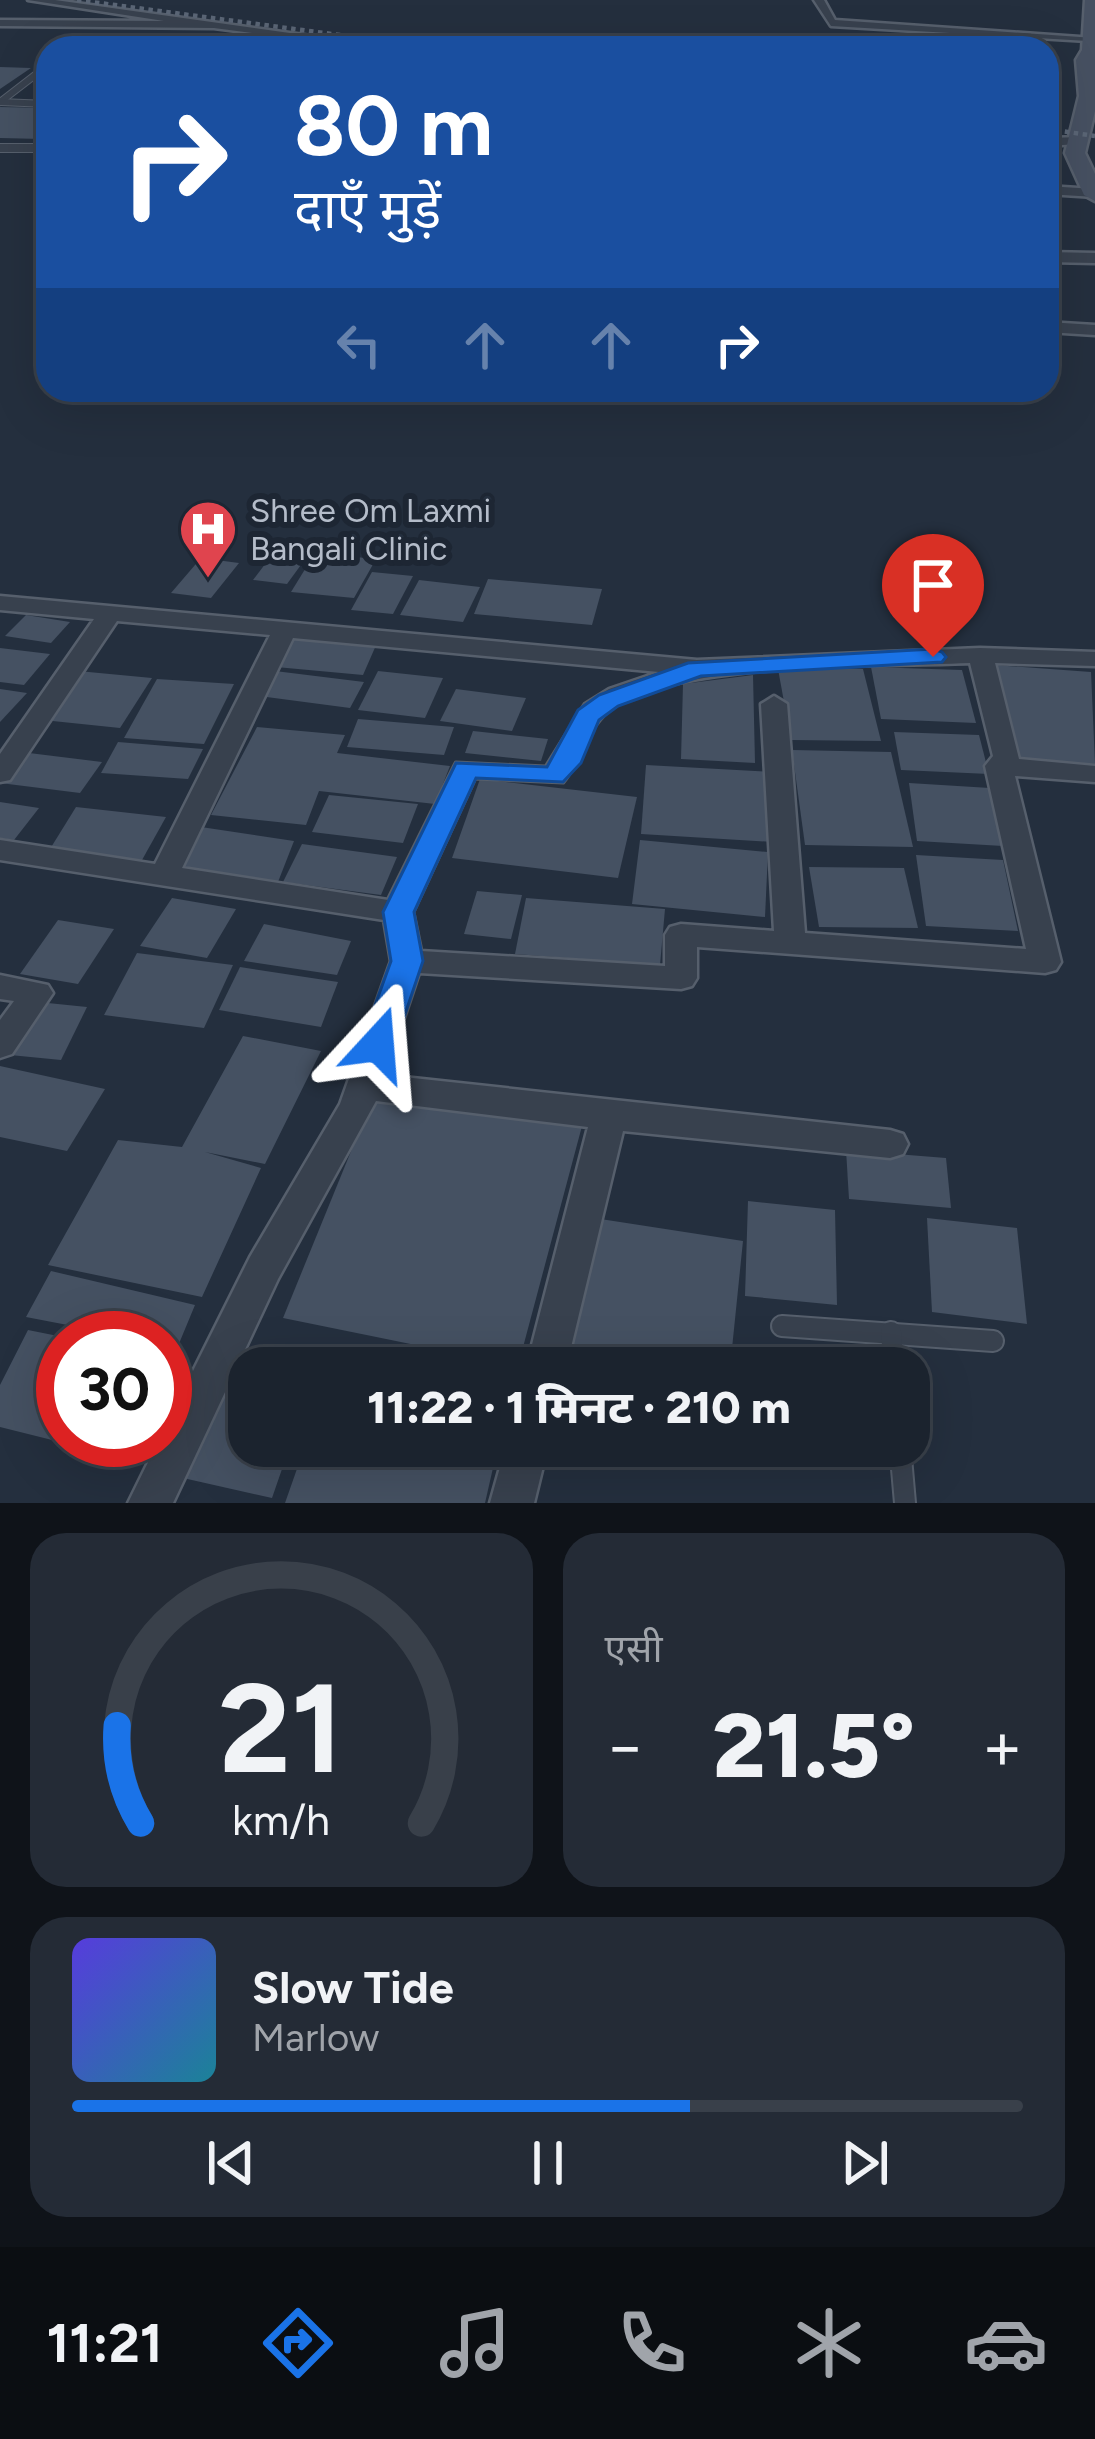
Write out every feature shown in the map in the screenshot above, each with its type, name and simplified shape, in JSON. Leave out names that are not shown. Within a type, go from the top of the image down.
[{"type":"street","points":[[33,0],[299,36]]},
{"type":"street","points":[[819,0],[831,23],[1024,36]]},
{"type":"street","points":[[2,22],[42,1]]},
{"type":"street","points":[[1092,9],[1091,43],[1084,61],[1092,90],[1088,120],[1075,153],[1095,194]]},
{"type":"street","points":[[931,36],[936,13]]},
{"type":"street","points":[[1005,16],[1005,34]]},
{"type":"street","points":[[2,22],[214,25]]},
{"type":"street","points":[[1059,40],[1091,43]]},
{"type":"street","points":[[1059,141],[1078,140]]},
{"type":"street","points":[[1059,191],[1095,194]]},
{"type":"street","points":[[1059,257],[1095,258]]},
{"type":"street","points":[[1059,328],[1095,330]]},
{"type":"street","points":[[0,603],[697,668],[980,655],[1095,659]]},
{"type":"street","points":[[0,774],[110,614]]},
{"type":"street","points":[[164,875],[285,630]]},
{"type":"street","points":[[980,655],[1007,757],[999,766]]},
{"type":"street","points":[[150,1503],[264,1269],[357,1106],[407,961],[398,912],[466,769],[554,776],[567,763],[588,716],[609,700],[697,668]]},
{"type":"street","points":[[774,704],[790,942]]},
{"type":"street","points":[[999,766],[1095,774]]},
{"type":"street","points":[[407,961],[681,977],[681,934],[1045,962],[999,766]]},
{"type":"street","points":[[0,850],[398,912]]},
{"type":"street","points":[[0,987],[37,993],[0,1045]]},
{"type":"street","points":[[364,1086],[890,1144]]},
{"type":"street","points":[[551,1347],[609,1116]]},
{"type":"street","points":[[512,1503],[521,1467]]},
{"type":"lane","points":[[36,74],[0,102],[36,104]]},
{"type":"lane","points":[[0,148],[36,148]]},
{"type":"lane","points":[[782,1326],[993,1341]]},
{"type":"lane","points":[[891,1332],[892,1347]]},
{"type":"lane","points":[[902,1467],[905,1503]]},
{"type":"building","points":[[0,67],[31,68],[0,89]]},
{"type":"building","points":[[0,107],[36,108],[36,139],[0,138]]},
{"type":"building","points":[[281,543],[314,547],[287,584],[253,580]]},
{"type":"building","points":[[315,553],[376,559],[354,598],[291,592]]},
{"type":"building","points":[[201,558],[239,563],[211,598],[171,593]]},
{"type":"building","points":[[372,572],[413,576],[393,614],[351,610]]},
{"type":"building","points":[[488,579],[602,589],[592,625],[474,614]]},
{"type":"building","points":[[419,580],[480,587],[463,622],[400,615]]},
{"type":"building","points":[[26,615],[70,622],[51,643],[5,636]]},
{"type":"building","points":[[292,636],[377,643],[363,675],[276,667]]},
{"type":"building","points":[[0,648],[50,654],[24,685],[0,682]]},
{"type":"building","points":[[994,665],[1091,672],[1095,764],[1007,757]]},
{"type":"building","points":[[871,667],[962,670],[976,723],[881,719]]},
{"type":"building","points":[[778,669],[863,669],[881,741],[791,740]]},
{"type":"building","points":[[78,671],[152,678],[120,728],[43,720]]},
{"type":"building","points":[[275,671],[364,682],[350,708],[259,696]]},
{"type":"building","points":[[378,671],[443,678],[425,718],[358,710]]},
{"type":"building","points":[[753,675],[755,763],[681,759],[683,684]]},
{"type":"building","points":[[157,679],[234,684],[204,744],[124,738]]},
{"type":"building","points":[[0,689],[27,693],[0,722]]},
{"type":"building","points":[[456,689],[526,698],[512,731],[440,721]]},
{"type":"building","points":[[358,719],[454,727],[444,755],[347,747]]},
{"type":"building","points":[[257,727],[345,735],[337,753],[450,766],[435,804],[319,791],[306,825],[211,815]]},
{"type":"building","points":[[473,731],[548,739],[541,761],[465,753]]},
{"type":"building","points":[[894,732],[979,735],[989,774],[901,770]]},
{"type":"building","points":[[118,742],[203,749],[188,779],[101,773]]},
{"type":"building","points":[[792,750],[891,752],[913,847],[805,845]]},
{"type":"building","points":[[21,752],[102,762],[80,793],[0,783]]},
{"type":"building","points":[[646,765],[773,772],[774,842],[641,834]]},
{"type":"building","points":[[480,779],[637,797],[618,878],[452,858]]},
{"type":"building","points":[[909,783],[990,788],[1003,846],[917,841]]},
{"type":"building","points":[[329,795],[418,804],[403,843],[312,832]]},
{"type":"building","points":[[0,802],[39,808],[14,840],[0,838]]},
{"type":"building","points":[[76,807],[166,817],[142,860],[50,849]]},
{"type":"building","points":[[201,827],[294,841],[278,882],[178,869]]},
{"type":"building","points":[[640,840],[768,852],[765,917],[632,904]]},
{"type":"building","points":[[302,844],[397,857],[381,895],[283,882]]},
{"type":"building","points":[[916,855],[1003,860],[1018,931],[926,926]]},
{"type":"building","points":[[809,867],[904,868],[918,928],[819,927]]},
{"type":"building","points":[[477,891],[522,895],[511,939],[464,934]]},
{"type":"building","points":[[172,898],[236,909],[207,958],[140,946]]},
{"type":"building","points":[[526,898],[665,909],[660,965],[515,954]]},
{"type":"building","points":[[58,920],[114,929],[78,984],[20,974]]},
{"type":"building","points":[[264,924],[351,941],[337,975],[244,961]]},
{"type":"building","points":[[137,953],[233,965],[204,1028],[104,1015]]},
{"type":"building","points":[[240,967],[338,982],[321,1027],[219,1010]]},
{"type":"building","points":[[38,1002],[87,1007],[61,1060],[10,1055]]},
{"type":"building","points":[[243,1036],[321,1051],[265,1164],[205,1152],[261,1168],[202,1297],[48,1265],[118,1140],[182,1147]]},
{"type":"building","points":[[0,1066],[105,1089],[67,1151],[0,1137]]},
{"type":"building","points":[[376,1090],[582,1126],[523,1347],[425,1347],[283,1318]]},
{"type":"building","points":[[846,1150],[946,1158],[951,1208],[849,1199]]},
{"type":"building","points":[[748,1201],[835,1210],[837,1305],[745,1296]]},
{"type":"building","points":[[594,1218],[743,1241],[732,1347],[568,1347]]},
{"type":"building","points":[[927,1218],[1017,1228],[1027,1324],[932,1312]]},
{"type":"building","points":[[51,1271],[195,1305],[192,1312],[36,1311],[36,1319],[26,1317]]},
{"type":"building","points":[[28,1330],[36,1332],[36,1436],[0,1427],[0,1385]]},
{"type":"building","points":[[228,1378],[228,1467],[283,1467],[272,1498],[183,1478],[192,1467]]},
{"type":"building","points":[[298,1467],[493,1467],[485,1503],[285,1503]]},
{"type":"railway","points":[[77,0],[347,36]]},
{"type":"railway","points":[[1059,131],[1095,136]]},
{"type":"place","name":"Shree Om Laxmi Bangali Clinic","points":[[208,580]]},
{"type":"route","points":[[378,1044],[407,961],[398,912],[466,769],[554,776],[567,763],[588,716],[609,700],[697,668],[933,657]]}]
